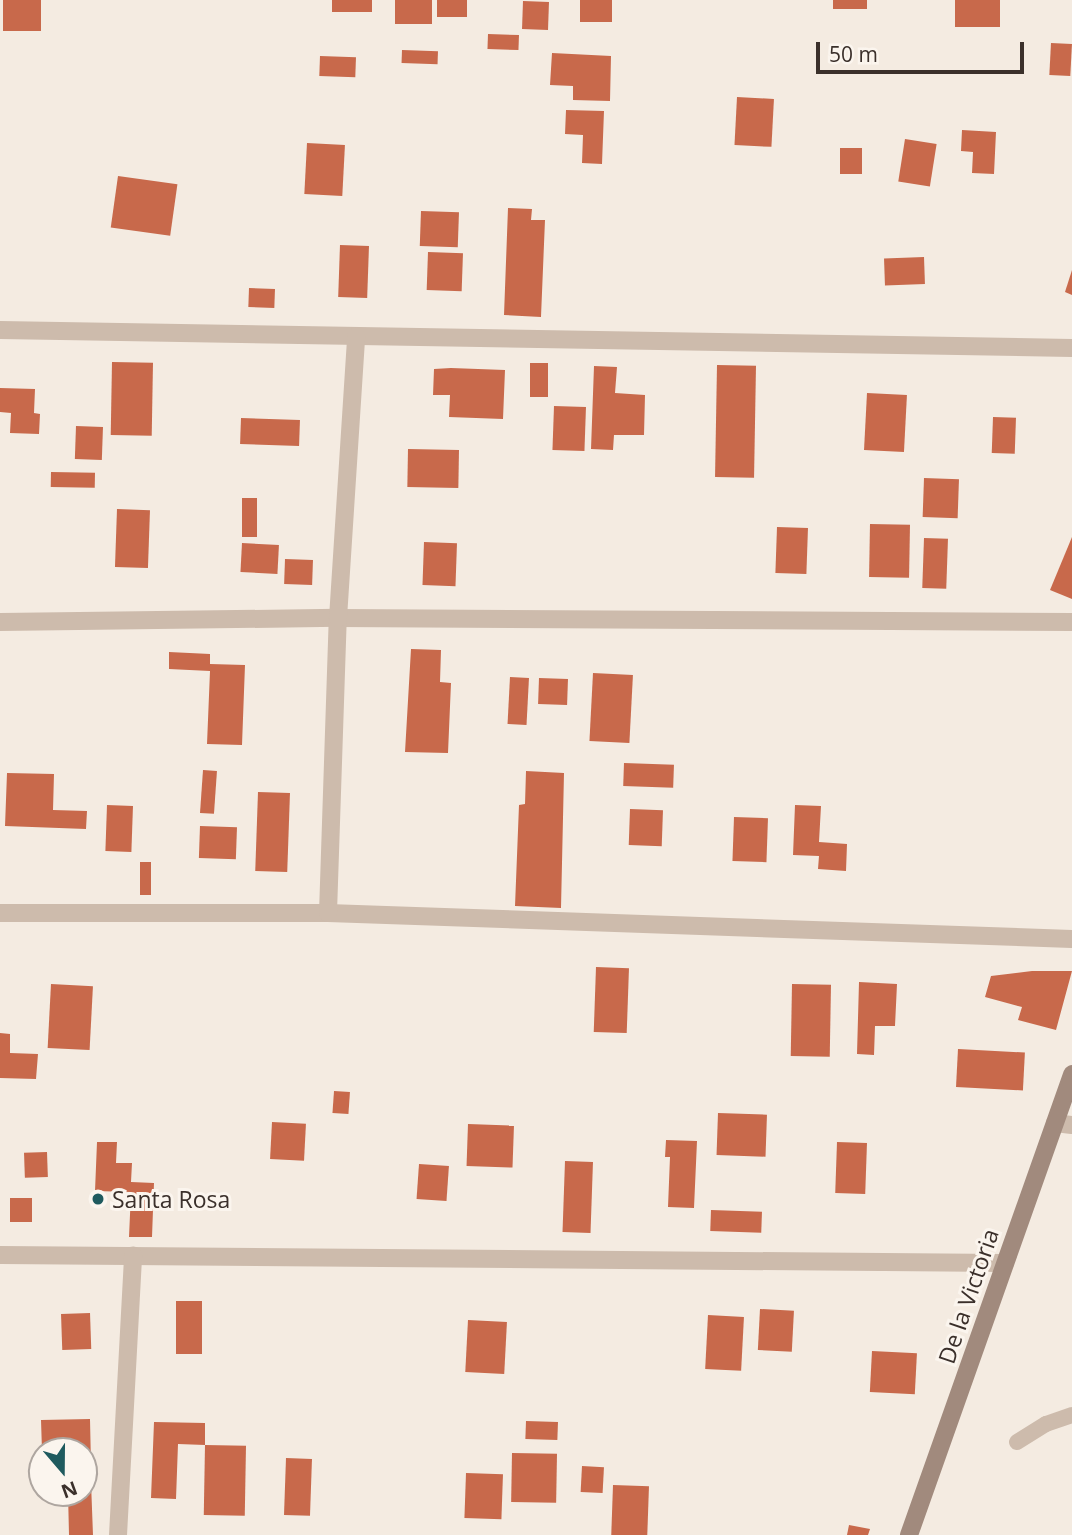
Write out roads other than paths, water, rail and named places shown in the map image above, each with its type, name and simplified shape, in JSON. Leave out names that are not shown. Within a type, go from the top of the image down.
[{"type":"main road","name":"De la Victoria","points":[[909,1535],[1005,1263],[1063,1124],[1072,1074]]},
{"type":"street","points":[[0,330],[1072,348]]},
{"type":"street","points":[[328,913],[338,618],[356,337]]},
{"type":"street","points":[[0,622],[338,618],[1072,622]]},
{"type":"street","points":[[0,912],[328,913],[1072,939]]},
{"type":"street","points":[[0,1255],[1005,1263]]},
{"type":"street","points":[[118,1535],[133,1255]]},
{"type":"lane","points":[[1017,1442],[1046,1424],[1072,1415]]},
{"type":"place","name":"Santa Rosa","points":[[98,1199]]}]
